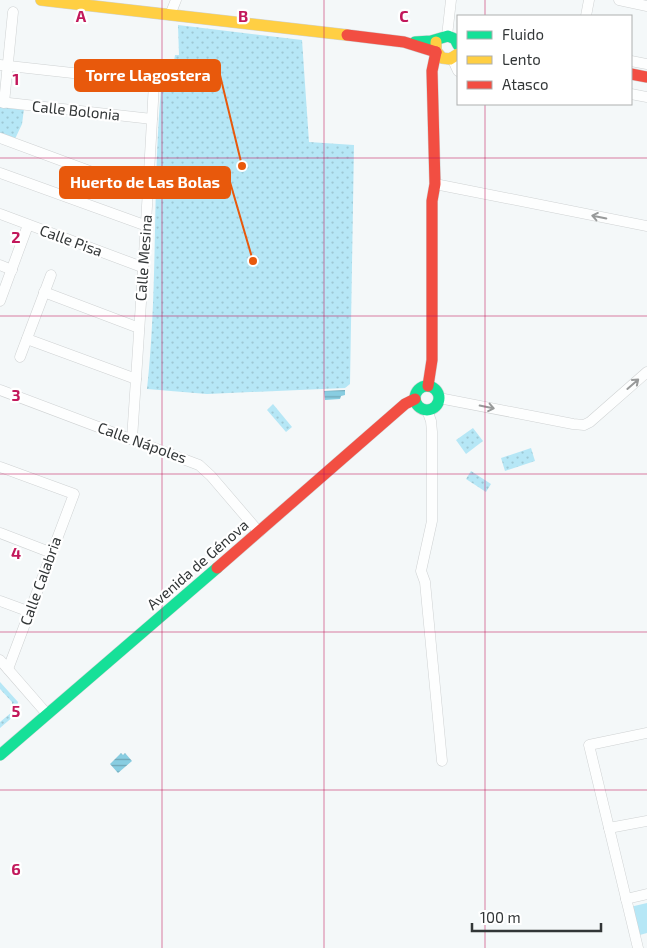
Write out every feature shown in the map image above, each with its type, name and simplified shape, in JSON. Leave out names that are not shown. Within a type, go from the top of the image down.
[{"type":"street","points":[[41,0],[408,43],[451,44]]},
{"type":"street","points":[[170,15],[176,0]]},
{"type":"street","points":[[451,0],[451,44],[457,67]]},
{"type":"street","points":[[586,15],[589,0]]},
{"type":"street","points":[[619,0],[647,6]]},
{"type":"street","points":[[2,103],[4,66],[13,12]]},
{"type":"street","points":[[408,43],[436,52]]},
{"type":"street","points":[[408,43],[424,53],[424,89],[432,110]]},
{"type":"street","points":[[428,386],[432,360],[432,201],[435,184],[432,71],[436,43],[451,44]]},
{"type":"street","points":[[432,110],[434,87],[451,44]]},
{"type":"street","points":[[632,61],[647,64]]},
{"type":"street","name":"Calle Mesina","points":[[4,66],[154,82],[147,226],[142,267],[132,439]]},
{"type":"street","points":[[632,74],[647,77]]},
{"type":"street","points":[[632,94],[647,97]]},
{"type":"street","name":"Calle Bolonia","points":[[2,103],[152,119]]},
{"type":"street","points":[[0,138],[149,193]]},
{"type":"street","points":[[0,172],[147,226]]},
{"type":"street","points":[[435,184],[647,226]]},
{"type":"street","name":"Calle Pisa","points":[[0,214],[142,267]]},
{"type":"street","points":[[0,301],[28,225]]},
{"type":"street","points":[[0,265],[12,270]]},
{"type":"street","points":[[20,357],[51,275]]},
{"type":"street","points":[[44,292],[139,328]]},
{"type":"street","points":[[26,339],[136,379]]},
{"type":"street","points":[[439,398],[584,425],[590,422],[647,372]]},
{"type":"street","points":[[427,410],[436,406],[439,398],[436,390],[428,386]]},
{"type":"street","points":[[428,386],[419,390],[415,399],[418,406],[427,410],[432,432],[432,521],[422,571],[426,591],[442,761]]},
{"type":"street","name":"Calle Nápoles","points":[[0,390],[188,460],[203,468],[259,532]]},
{"type":"street","name":"Avenida de Génova","points":[[0,755],[405,404],[415,399]]},
{"type":"street","name":"Calle Calabria","points":[[0,467],[74,494],[8,669]]},
{"type":"street","points":[[0,533],[52,553]]},
{"type":"street","points":[[0,601],[30,612]]},
{"type":"street","points":[[0,660],[47,714]]},
{"type":"street","points":[[638,948],[590,745],[647,733]]},
{"type":"street","points":[[609,828],[647,821]]},
{"type":"street","points":[[626,899],[647,894]]},
{"type":"shaded area","points":[[178,25],[302,40],[309,142],[354,145],[350,384],[345,388],[207,394],[147,389],[153,307],[160,101],[164,60],[174,61],[175,55],[179,55]]},
{"type":"shaded area","points":[[0,106],[24,109],[22,124],[15,139],[0,134]]},
{"type":"shaded area","points":[[345,390],[345,395],[341,396],[340,399],[325,400],[324,391]]},
{"type":"shaded area","points":[[273,404],[292,427],[286,432],[267,410]]},
{"type":"shaded area","points":[[473,428],[483,441],[466,454],[456,440]]},
{"type":"shaded area","points":[[531,448],[535,461],[505,471],[501,458]]},
{"type":"shaded area","points":[[471,471],[491,484],[486,492],[466,479]]},
{"type":"shaded area","points":[[0,682],[18,702],[15,715],[0,728],[0,722],[12,712],[12,702],[0,689]]},
{"type":"shaded area","points":[[121,753],[123,755],[125,753],[132,761],[118,773],[110,764]]},
{"type":"shaded area","points":[[647,903],[647,933],[636,936],[630,907]]},
{"type":"traffic: fast","points":[[415,42],[431,41],[448,36],[455,39],[457,43]]},
{"type":"traffic: fast","points":[[427,386],[432,387],[438,393],[439,398],[438,403],[432,409],[427,410],[422,409],[416,403],[415,398],[416,393],[422,387],[427,386]]},
{"type":"traffic: fast","points":[[0,755],[217,568]]},
{"type":"traffic: slow","points":[[41,0],[347,35]]},
{"type":"traffic: slow","points":[[436,42],[436,51],[442,58],[450,59],[457,55]]},
{"type":"traffic: jam","points":[[347,35],[404,42],[436,52]]},
{"type":"traffic: jam","points":[[428,386],[432,360],[432,201],[435,184],[432,71],[436,52]]},
{"type":"traffic: jam","points":[[632,74],[647,77]]},
{"type":"traffic: jam","points":[[217,568],[405,404],[415,399]]},
{"type":"place","name":"Torre Llagostera","points":[[242,166]]},
{"type":"place","name":"Huerto de Las Bolas","points":[[253,261]]}]
